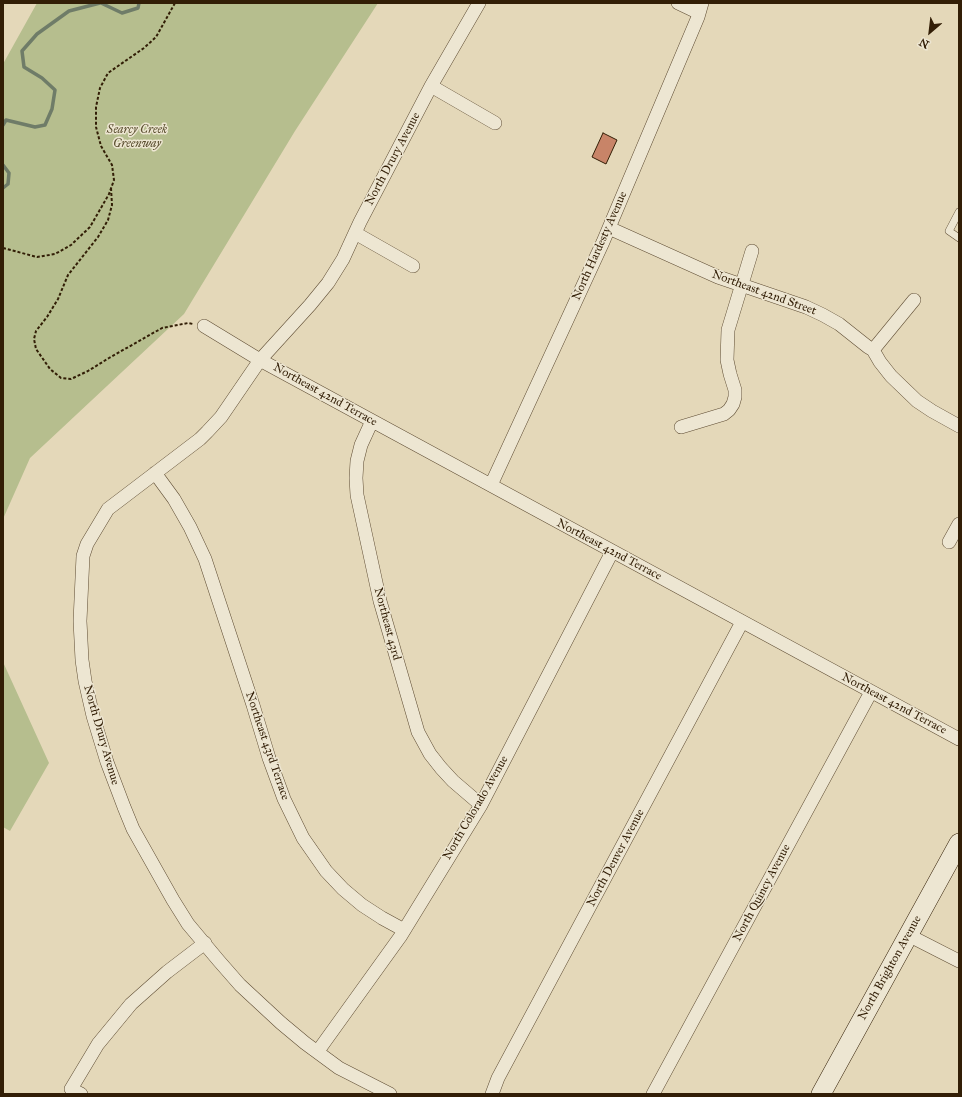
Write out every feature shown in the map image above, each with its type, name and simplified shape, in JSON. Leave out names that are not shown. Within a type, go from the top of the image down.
[{"type":"main road","name":"North Brighton Avenue","points":[[821,1094],[959,843]]},
{"type":"street","name":"North Drury Avenue","points":[[390,1094],[339,1068],[305,1043],[265,1009],[240,985],[204,943],[188,924],[173,900],[127,815],[107,762],[93,716],[82,660],[80,621],[83,556],[87,544],[108,509],[200,439],[207,432],[221,417],[260,360],[328,283],[343,259],[360,222],[431,86],[479,3]]},
{"type":"street","points":[[678,3],[700,8]]},
{"type":"street","name":"North Hardesty Avenue","points":[[491,486],[609,228],[700,8]]},
{"type":"street","points":[[431,86],[495,123]]},
{"type":"street","name":"Northeast 42nd Street","points":[[609,228],[718,277],[806,307],[839,324],[868,348],[874,350],[880,362],[903,389],[932,411],[959,426]]},
{"type":"street","points":[[355,233],[413,266]]},
{"type":"street","points":[[681,427],[724,414],[733,404],[735,390],[728,367],[728,330],[752,251]]},
{"type":"street","points":[[874,350],[914,300]]},
{"type":"street","points":[[204,326],[260,360]]},
{"type":"street","name":"Northeast 42nd Terrace","points":[[260,360],[959,739]]},
{"type":"street","name":"Northeast 43rd","points":[[372,421],[361,445],[357,461],[356,478],[357,494],[380,601],[418,732],[430,754],[441,768],[453,781],[481,805]]},
{"type":"street","name":"Northeast 43rd Terrace","points":[[155,474],[174,499],[190,527],[205,559],[253,705],[268,758],[284,799],[303,838],[326,871],[343,889],[362,905],[404,930]]},
{"type":"street","points":[[949,542],[959,524]]},
{"type":"street","name":"North Colorado Avenue","points":[[318,1052],[404,930],[481,805],[612,552]]},
{"type":"street","name":"North Denver Avenue","points":[[492,1094],[498,1078],[742,622]]},
{"type":"street","name":"North Quincy Avenue","points":[[653,1094],[872,692]]},
{"type":"street","points":[[908,935],[959,961]]},
{"type":"street","points":[[76,1091],[98,1044],[131,1004],[167,972],[204,943]]},
{"type":"lane","points":[[959,212],[949,231],[959,238]]},
{"type":"path","points":[[3,248],[37,257],[55,254],[72,245],[90,227],[114,180],[112,165],[101,146],[96,127],[96,107],[100,88],[108,73],[144,48],[156,37],[175,3]]},
{"type":"path","points":[[111,188],[112,205],[108,220],[98,237],[68,275],[58,299],[36,331],[34,339],[36,349],[50,369],[61,378],[71,379],[88,371],[162,328],[188,322],[204,326]]},
{"type":"green space","name":"Searcy Creek Greenway","points":[[37,3],[378,3],[295,131],[184,314],[30,458],[3,519],[3,64]]},
{"type":"green space","points":[[3,662],[49,763],[10,831],[3,827]]},
{"type":"building","points":[[603,133],[617,140],[606,164],[592,157]]},
{"type":"waterway","points":[[3,125],[6,120],[35,127],[45,125],[52,109],[55,90],[42,78],[24,67],[22,51],[37,34],[69,11],[100,3]]},
{"type":"waterway","points":[[101,3],[122,13],[138,8],[139,3]]},
{"type":"waterway","points":[[3,165],[9,173],[8,184],[3,188]]}]
